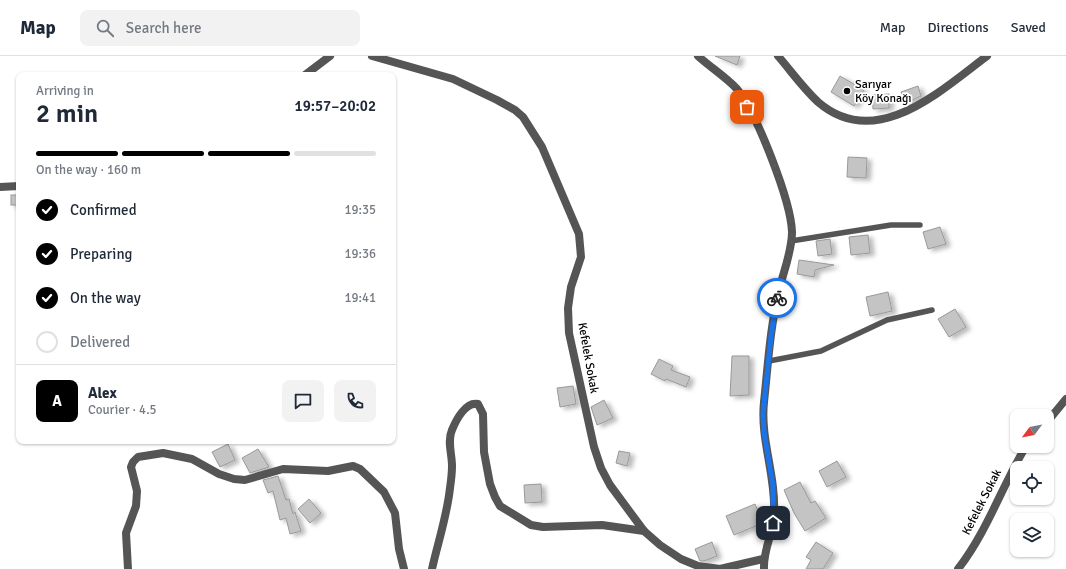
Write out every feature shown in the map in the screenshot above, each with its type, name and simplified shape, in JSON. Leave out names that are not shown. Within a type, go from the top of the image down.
[{"type":"street","points":[[308,72],[330,56]]},
{"type":"street","name":"Kefelek Sokak","points":[[372,56],[453,79],[498,100],[515,110],[523,117],[542,147],[579,234],[581,257],[571,287],[568,308],[569,333],[594,446],[601,468],[610,485],[644,531],[660,545],[681,559],[698,566],[720,569],[763,559]]},
{"type":"street","points":[[698,56],[736,88],[763,138],[786,200],[790,216],[791,241],[774,316],[763,420],[773,486],[774,513],[763,559],[764,569]]},
{"type":"street","points":[[778,56],[808,92],[833,112],[858,120],[874,120],[900,114],[917,106],[987,56]]},
{"type":"street","points":[[0,187],[16,186]]},
{"type":"street","points":[[1054,414],[1066,400]]},
{"type":"street","points":[[432,569],[441,536],[450,489],[452,466],[451,431],[459,416],[468,406],[475,403],[478,404],[483,414],[484,452],[490,484],[495,497],[506,510],[531,525],[543,527],[602,525],[644,531]]},
{"type":"street","points":[[128,569],[126,533],[136,506],[137,491],[132,467],[133,462],[138,458],[162,453],[192,459],[219,474],[234,480],[245,480],[283,469],[328,471],[353,466],[360,469],[384,492],[396,513],[399,549],[404,569]]},
{"type":"street","name":"Kefelek Sokak","points":[[958,569],[978,538],[1014,465],[1022,453]]},
{"type":"lane","points":[[791,241],[891,225],[920,225]]},
{"type":"lane","points":[[769,361],[821,351],[887,320],[932,310]]},
{"type":"building","points":[[715,56],[740,56],[737,65]]},
{"type":"building","name":"Sarıyar Köy Konağı","points":[[840,76],[864,90],[854,106],[831,92]]},
{"type":"building","points":[[918,86],[921,96],[906,103],[901,92]]},
{"type":"building","points":[[889,94],[889,108],[873,109],[872,95]]},
{"type":"building","points":[[848,157],[867,158],[866,178],[847,177]]},
{"type":"building","points":[[11,195],[16,195],[16,205],[11,205]]},
{"type":"building","points":[[940,227],[946,244],[928,249],[923,232]]},
{"type":"building","points":[[868,235],[870,253],[851,255],[849,237]]},
{"type":"building","points":[[830,239],[832,254],[818,256],[816,241]]},
{"type":"building","points":[[799,260],[834,265],[815,270],[814,277],[797,274]]},
{"type":"building","points":[[888,292],[892,311],[870,316],[866,297]]},
{"type":"building","points":[[955,309],[966,327],[949,337],[938,319]]},
{"type":"building","points":[[732,356],[749,356],[749,395],[730,396]]},
{"type":"building","points":[[659,359],[673,366],[671,370],[690,377],[686,387],[666,379],[665,381],[651,374]]},
{"type":"building","points":[[573,386],[576,404],[560,407],[557,388]]},
{"type":"building","points":[[604,400],[613,418],[597,425],[591,407]]},
{"type":"building","points":[[228,444],[235,460],[220,467],[212,452]]},
{"type":"building","points":[[258,449],[269,467],[250,473],[242,458]]},
{"type":"building","points":[[619,451],[630,453],[627,466],[616,463]]},
{"type":"building","points":[[837,461],[846,477],[827,487],[819,471]]},
{"type":"building","points":[[278,476],[286,500],[289,499],[293,514],[295,512],[301,531],[290,534],[286,518],[280,520],[273,491],[268,493],[263,480]]},
{"type":"building","points":[[800,482],[811,503],[815,501],[826,518],[805,531],[794,513],[784,490]]},
{"type":"building","points":[[541,484],[542,502],[525,503],[524,485]]},
{"type":"building","points":[[309,499],[321,513],[310,523],[298,509]]},
{"type":"building","points":[[755,504],[763,523],[734,535],[726,516]]},
{"type":"building","points":[[712,542],[717,556],[700,561],[695,549]]},
{"type":"building","points":[[816,542],[833,553],[823,569],[806,569],[811,560],[806,557]]},
{"type":"way so far","points":[[747,107],[763,138],[786,200],[790,216],[792,233],[790,247],[777,298]]},
{"type":"place","name":"Sarıyar Köy Konağı","points":[[847,91]]},
{"type":"route","points":[[773,523],[773,486],[764,432],[763,414],[771,336],[777,298]]}]
